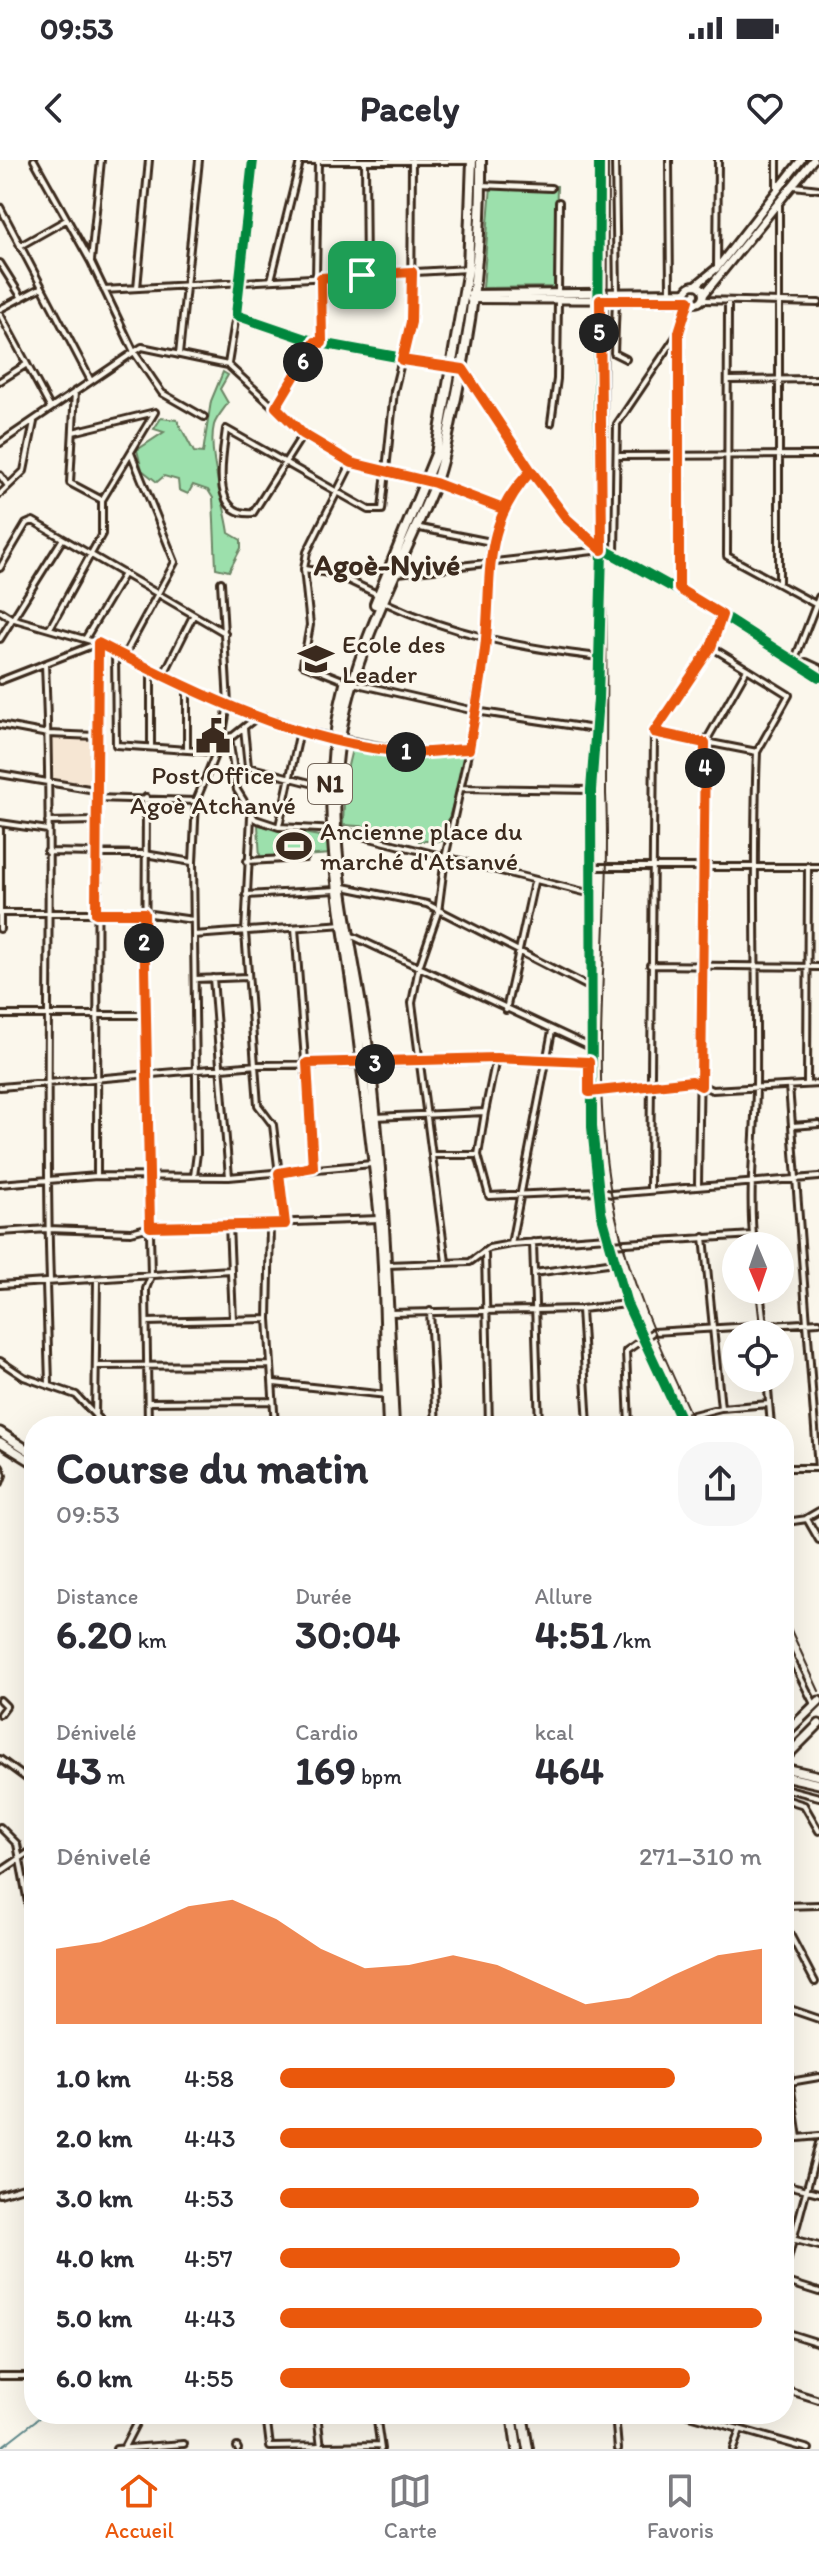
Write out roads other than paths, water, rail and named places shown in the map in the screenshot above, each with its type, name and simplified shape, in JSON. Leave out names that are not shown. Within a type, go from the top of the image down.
[{"type":"highway","name":"N1","points":[[458,368],[462,296],[468,269],[472,160]]},
{"type":"highway","name":"N1","points":[[380,598],[415,527],[431,483],[476,297],[481,160]]},
{"type":"highway","name":"N1","points":[[393,1416],[366,1064],[343,924],[330,788],[348,682],[380,598],[431,483]]},
{"type":"highway","name":"N1","points":[[334,830],[337,741]]},
{"type":"highway","name":"N1","points":[[343,924],[348,934],[373,1117],[375,1164],[387,1265],[388,1416]]},
{"type":"highway","points":[[513,2424],[517,2449]]},
{"type":"highway","points":[[524,2424],[528,2449]]},
{"type":"main road","points":[[689,299],[696,285],[717,268],[801,160]]},
{"type":"main road","points":[[462,296],[689,299],[704,296],[813,160]]},
{"type":"main road","points":[[696,285],[704,296]]},
{"type":"main road","points":[[616,298],[670,294],[689,299]]},
{"type":"main road","points":[[458,368],[567,519],[602,550],[679,589],[795,659],[819,677]]},
{"type":"main road","points":[[795,659],[819,669]]},
{"type":"main road","points":[[0,1432],[24,1448]]},
{"type":"main road","points":[[0,1442],[24,1457]]},
{"type":"main road","points":[[817,1703],[819,1716]]},
{"type":"main road","points":[[794,1725],[817,1703]]},
{"type":"main road","points":[[794,1749],[819,1724]]},
{"type":"main road","points":[[794,1770],[819,1776]]},
{"type":"main road","points":[[794,1778],[819,1784]]},
{"type":"street","points":[[34,160],[91,262],[134,352],[162,393],[204,417]]},
{"type":"street","points":[[91,262],[101,160]]},
{"type":"street","points":[[137,288],[149,160]]},
{"type":"street","points":[[179,355],[199,160]]},
{"type":"street","points":[[228,365],[253,160]]},
{"type":"street","points":[[303,434],[285,462],[253,513],[239,511],[228,503],[220,476],[226,429],[285,462],[339,492],[378,513],[386,471],[394,391],[411,322],[412,160]]},
{"type":"street","points":[[271,280],[300,161],[472,160]]},
{"type":"street","points":[[599,160],[602,550],[591,790],[593,867],[589,1092],[598,1191],[608,1237],[627,1304],[679,1416]]},
{"type":"street","points":[[615,160],[614,353],[626,359]]},
{"type":"street","points":[[669,160],[670,294]]},
{"type":"street","points":[[717,268],[718,160]]},
{"type":"street","points":[[777,160],[777,191]]},
{"type":"street","points":[[276,407],[318,342],[318,161]]},
{"type":"street","points":[[365,161],[366,275]]},
{"type":"street","points":[[481,185],[551,188]]},
{"type":"street","points":[[793,186],[819,189]]},
{"type":"street","points":[[551,423],[557,379],[559,202]]},
{"type":"street","points":[[779,203],[779,582]]},
{"type":"street","points":[[0,207],[91,379]]},
{"type":"street","points":[[20,246],[66,220]]},
{"type":"street","points":[[0,263],[22,298]]},
{"type":"street","points":[[104,290],[468,269]]},
{"type":"street","points":[[42,287],[0,312],[50,408]]},
{"type":"street","points":[[704,296],[728,303],[819,303]]},
{"type":"street","points":[[679,589],[679,332],[689,299]]},
{"type":"street","points":[[728,303],[727,556],[817,605]]},
{"type":"street","points":[[236,315],[318,342],[458,368]]},
{"type":"street","points":[[615,555],[618,421],[679,332]]},
{"type":"street","points":[[0,443],[142,347],[228,365],[303,434],[352,463],[431,483],[503,509]]},
{"type":"street","points":[[0,381],[27,364]]},
{"type":"street","points":[[729,380],[819,379]]},
{"type":"street","points":[[75,390],[71,485],[102,500]]},
{"type":"street","points":[[50,628],[103,531],[102,500],[155,412],[73,432]]},
{"type":"street","points":[[0,494],[24,471],[35,419]]},
{"type":"street","points":[[124,656],[175,567],[131,453]]},
{"type":"street","points":[[617,456],[819,455]]},
{"type":"street","points":[[352,463],[308,548],[304,569],[310,625],[303,664],[348,682],[475,711],[595,729]]},
{"type":"street","points":[[446,1262],[412,1013],[419,967],[438,912],[445,858],[469,749],[486,639],[491,542],[503,509],[531,471]]},
{"type":"street","points":[[0,475],[8,486]]},
{"type":"street","points":[[0,568],[29,522],[225,633]]},
{"type":"street","points":[[415,527],[491,542]]},
{"type":"street","points":[[0,639],[62,540]]},
{"type":"street","points":[[394,573],[489,565],[602,550]]},
{"type":"street","points":[[304,569],[335,574],[417,617],[486,639],[599,657]]},
{"type":"street","points":[[85,639],[124,574]]},
{"type":"street","points":[[194,1176],[197,1153],[193,862],[196,801],[222,738],[228,704],[221,582]]},
{"type":"street","points":[[795,659],[819,597]]},
{"type":"street","points":[[0,611],[11,618],[98,643],[187,689],[300,731],[337,741],[410,752],[469,749]]},
{"type":"street","points":[[650,1189],[654,732],[711,647],[722,615]]},
{"type":"street","points":[[163,676],[193,616]]},
{"type":"street","points":[[0,681],[98,643]]},
{"type":"street","points":[[97,1176],[95,790],[98,643]]},
{"type":"street","points":[[711,647],[789,695],[757,752],[753,1232]]},
{"type":"street","points":[[115,652],[116,745],[217,752]]},
{"type":"street","points":[[45,664],[50,781],[47,852],[49,1384]]},
{"type":"street","points":[[698,1184],[704,966],[705,743],[747,669]]},
{"type":"street","points":[[151,670],[151,747]]},
{"type":"street","points":[[187,689],[187,750]]},
{"type":"street","points":[[222,738],[229,738],[257,717]]},
{"type":"street","points":[[0,725],[48,734],[96,736]]},
{"type":"street","points":[[244,728],[248,767],[330,788]]},
{"type":"street","points":[[279,827],[300,731]]},
{"type":"street","points":[[654,732],[757,752]]},
{"type":"street","points":[[229,738],[237,790],[251,816],[246,861],[245,932],[258,1105],[273,1125],[285,1224]]},
{"type":"street","points":[[0,774],[95,790]]},
{"type":"street","points":[[462,788],[591,790]]},
{"type":"street","points":[[95,798],[146,797],[196,801]]},
{"type":"street","points":[[146,797],[145,1015],[151,1276],[146,1289],[148,1416]]},
{"type":"street","points":[[251,816],[279,827],[334,830],[592,894]]},
{"type":"street","points":[[48,822],[95,821]]},
{"type":"street","points":[[0,823],[48,830]]},
{"type":"street","points":[[0,829],[0,929]]},
{"type":"street","points":[[47,852],[145,854],[193,862]]},
{"type":"street","points":[[246,861],[305,858]]},
{"type":"street","points":[[807,1085],[808,866]]},
{"type":"street","points":[[593,867],[819,867]]},
{"type":"street","points":[[506,1010],[534,882]]},
{"type":"street","points":[[246,895],[339,888],[420,902],[591,988]]},
{"type":"street","points":[[0,913],[144,913],[193,920]]},
{"type":"street","points":[[194,935],[343,924]]},
{"type":"street","points":[[295,928],[313,1167]]},
{"type":"street","points":[[348,934],[589,1047]]},
{"type":"street","points":[[650,965],[819,967]]},
{"type":"street","points":[[195,979],[248,977]]},
{"type":"street","points":[[213,978],[229,1177]]},
{"type":"street","points":[[0,1015],[145,1015]]},
{"type":"street","points":[[511,1244],[552,1031]]},
{"type":"street","points":[[496,1058],[478,1155],[487,1196],[598,1191],[611,1194],[698,1184],[819,1177]]},
{"type":"street","points":[[0,1087],[194,1073],[257,1065],[496,1058],[589,1062]]},
{"type":"street","points":[[589,1092],[692,1081],[712,1090],[819,1084]]},
{"type":"street","points":[[789,1086],[818,1468],[794,1468]]},
{"type":"street","points":[[373,1117],[485,1112]]},
{"type":"street","points":[[792,1126],[819,1124]]},
{"type":"street","points":[[432,1155],[478,1155]]},
{"type":"street","points":[[0,1184],[97,1176],[149,1179],[229,1177],[313,1167],[375,1164]]},
{"type":"street","points":[[0,1232],[48,1229],[131,1232],[150,1227],[380,1219]]},
{"type":"street","points":[[229,1224],[233,1320]]},
{"type":"street","points":[[270,1224],[268,1319],[274,1416]]},
{"type":"street","points":[[610,1244],[722,1236]]},
{"type":"street","points":[[387,1265],[475,1261],[485,1251],[511,1244],[608,1237]]},
{"type":"street","points":[[704,1237],[721,1408]]},
{"type":"street","points":[[533,1242],[539,1416]]},
{"type":"street","points":[[485,1251],[489,1416]]},
{"type":"street","points":[[534,1273],[615,1262]]},
{"type":"street","points":[[0,1285],[230,1270]]},
{"type":"street","points":[[95,1416],[99,1366],[97,1280]]},
{"type":"street","points":[[386,1314],[487,1309],[581,1309],[627,1304]]},
{"type":"street","points":[[581,1309],[587,1416]]},
{"type":"street","points":[[430,1311],[435,1416]]},
{"type":"street","points":[[147,1322],[268,1319]]},
{"type":"street","points":[[794,1324],[819,1322]]},
{"type":"street","points":[[629,1416],[626,1351],[653,1332],[722,1329]]},
{"type":"street","points":[[0,1361],[24,1377],[76,1395],[94,1416]]},
{"type":"street","points":[[99,1366],[271,1365]]},
{"type":"street","points":[[272,1383],[387,1395]]},
{"type":"street","points":[[768,1392],[770,1416]]},
{"type":"street","points":[[148,1402],[273,1401]]},
{"type":"street","points":[[688,1416],[721,1408],[769,1404]]},
{"type":"street","points":[[0,1467],[3,1475],[0,1483]]},
{"type":"street","points":[[794,1521],[807,1519],[819,1511]]},
{"type":"street","points":[[807,1519],[819,1540]]},
{"type":"street","points":[[794,1663],[817,1703]]},
{"type":"street","points":[[0,1700],[6,1706],[0,1714]]},
{"type":"street","points":[[0,1759],[24,1777]]},
{"type":"street","points":[[794,1790],[819,1797]]},
{"type":"street","points":[[794,1802],[804,1805],[819,1831]]},
{"type":"street","points":[[0,1827],[17,1844],[24,1876]]},
{"type":"street","points":[[0,1872],[24,1856]]},
{"type":"street","points":[[794,1906],[819,1905]]},
{"type":"street","points":[[794,1942],[815,1982]]},
{"type":"street","points":[[794,2010],[819,2019]]},
{"type":"street","points":[[794,2081],[819,2077]]},
{"type":"street","points":[[794,2110],[798,2138],[819,2136]]},
{"type":"street","points":[[794,2236],[819,2143]]},
{"type":"street","points":[[0,2194],[24,2187]]},
{"type":"street","points":[[794,2187],[819,2193]]},
{"type":"street","points":[[794,2239],[819,2246]]},
{"type":"street","points":[[794,2284],[819,2292]]},
{"type":"street","points":[[794,2335],[819,2343]]},
{"type":"street","points":[[0,2376],[24,2376]]},
{"type":"street","points":[[794,2392],[819,2400]]},
{"type":"street","points":[[123,2449],[136,2424]]},
{"type":"street","points":[[267,2424],[270,2448],[381,2447],[378,2424]]},
{"type":"street","points":[[318,2424],[321,2447]]},
{"type":"street","points":[[616,2424],[618,2449]]},
{"type":"street","points":[[720,2424],[809,2449]]},
{"type":"street","points":[[733,2449],[740,2430]]},
{"type":"street","points":[[116,2449],[184,2444]]},
{"type":"waterway","points":[[0,2448],[31,2424]]},
{"type":"railway","points":[[608,160],[607,844],[601,1044],[604,1144],[611,1193],[635,1283],[692,1416]]},
{"type":"railway","points":[[794,1637],[819,1691]]},
{"type":"place","name":"Ecole des Leader","points":[[316,659]]},
{"type":"place","name":"Post Office Agoè Atchanvé","points":[[213,736]]},
{"type":"place","name":"Ancienne place du marché d'Atsanvé","points":[[294,846]]},
{"type":"district","name":"Agoè-Nyivé","points":[[387,565]]}]
